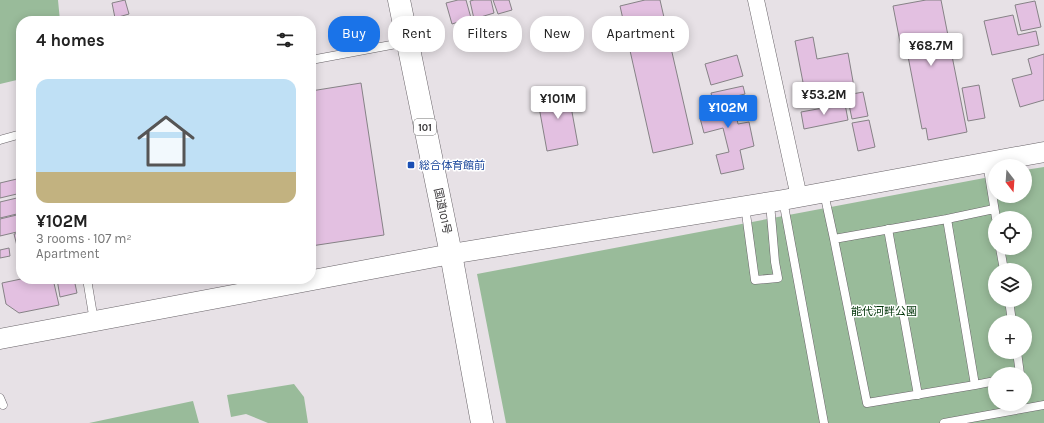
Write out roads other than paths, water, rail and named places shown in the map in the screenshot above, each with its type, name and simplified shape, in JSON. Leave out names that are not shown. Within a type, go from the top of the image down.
[{"type":"highway","name":"国道101号","points":[[399,0],[402,16]]},
{"type":"highway","name":"国道101号","points":[[410,52],[451,254],[482,423]]},
{"type":"street","points":[[756,0],[784,200]]},
{"type":"street","points":[[316,280],[451,254],[824,193],[1044,152]]},
{"type":"street","points":[[0,339],[294,284]]},
{"type":"lane","points":[[316,59],[388,46]]},
{"type":"lane","points":[[0,140],[16,135]]},
{"type":"lane","points":[[834,239],[994,209],[987,163]]},
{"type":"lane","points":[[824,193],[866,403],[988,382]]},
{"type":"lane","points":[[745,206],[755,280],[778,278],[775,262],[784,200]]},
{"type":"lane","points":[[784,200],[824,423]]},
{"type":"lane","points":[[947,219],[975,385]]},
{"type":"lane","points":[[888,229],[918,395]]},
{"type":"lane","points":[[88,284],[94,322]]},
{"type":"lane","points":[[944,423],[1044,405]]},
{"type":"place","name":"総合体育館前","points":[[411,165]]},
{"type":"park label","name":"能代河畔公園","points":[[884,311]]}]
